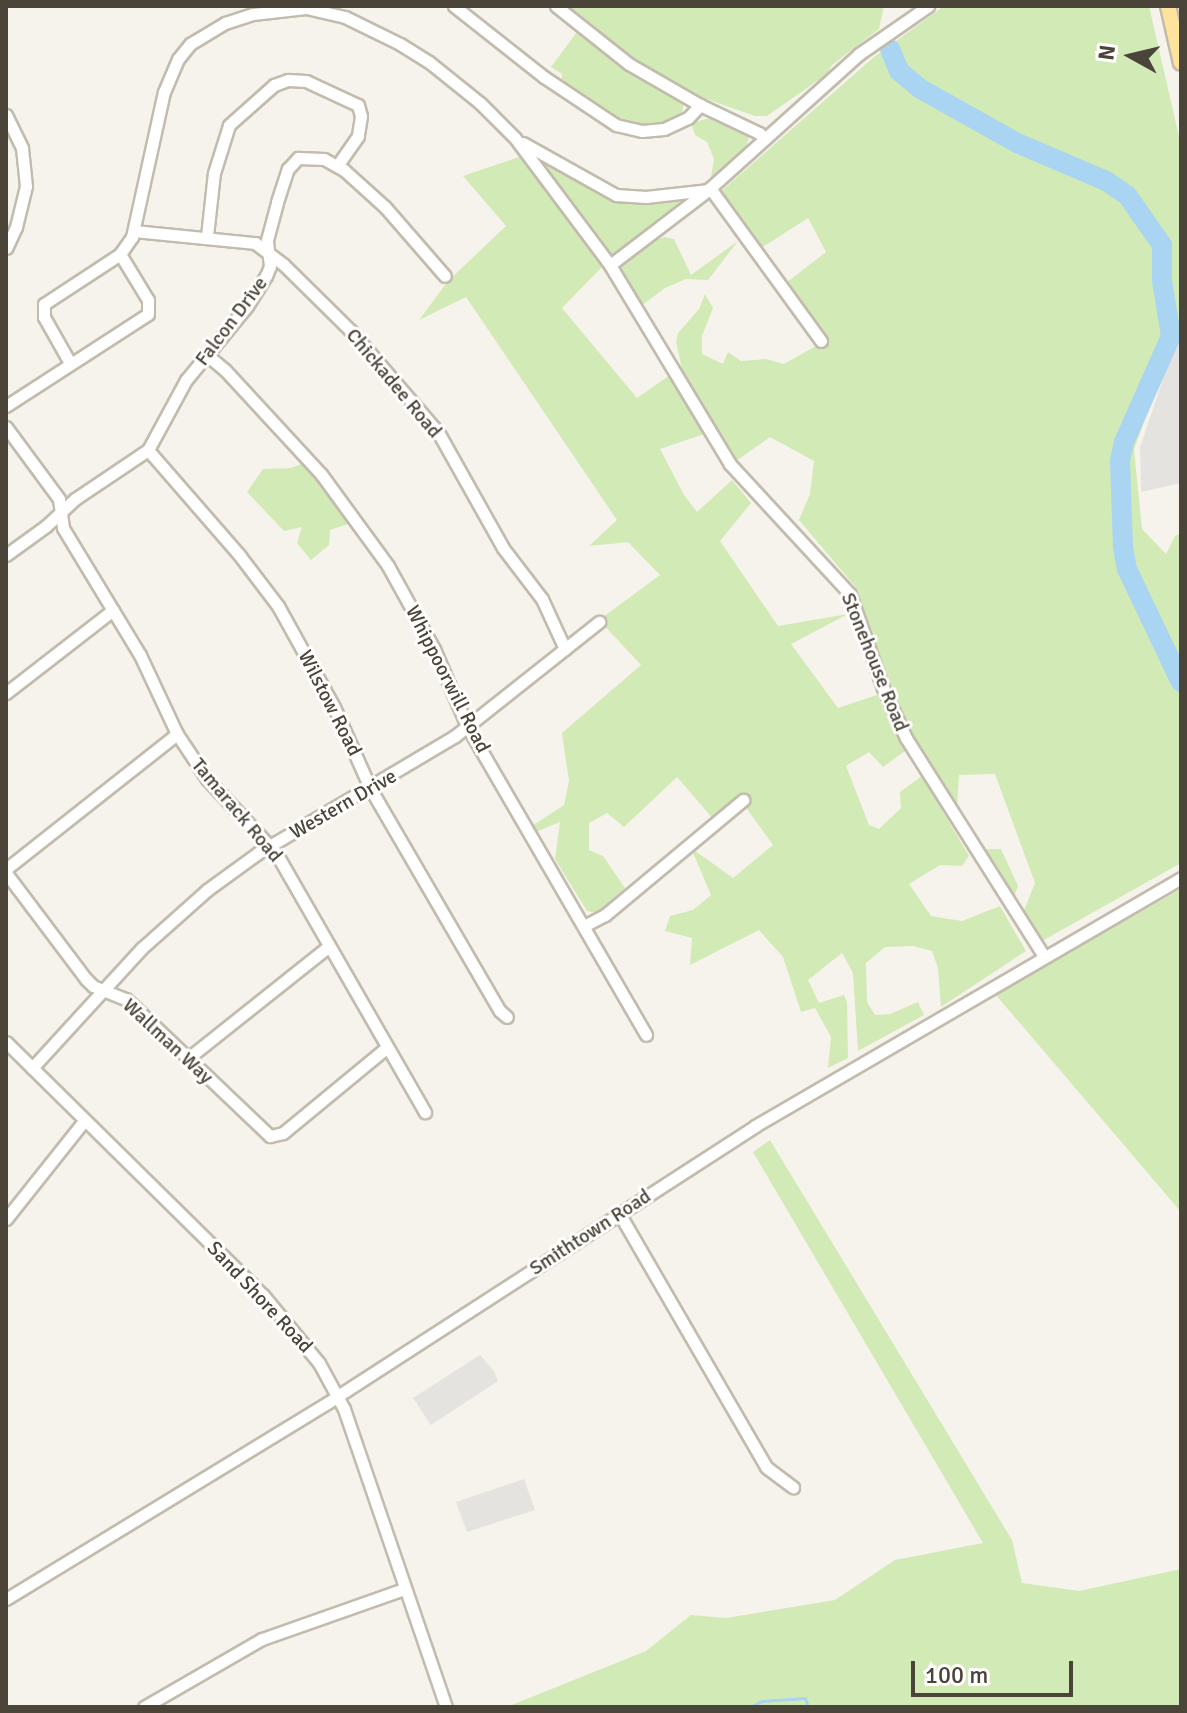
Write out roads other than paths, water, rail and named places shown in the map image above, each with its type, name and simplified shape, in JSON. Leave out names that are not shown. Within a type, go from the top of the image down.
[{"type":"main road","points":[[1168,6],[1181,63]]},
{"type":"street","points":[[454,6],[544,77],[616,125],[633,130],[664,129],[688,118],[700,105]]},
{"type":"street","points":[[556,6],[611,53],[765,139]]},
{"type":"street","points":[[610,265],[709,189],[843,68],[928,6]]},
{"type":"street","points":[[70,363],[44,317],[44,304],[120,254],[134,231],[156,122],[178,59],[206,33],[225,23],[270,10],[324,11],[400,44],[480,103],[515,138],[616,195],[646,197],[709,189]]},
{"type":"street","points":[[207,236],[214,173],[229,125],[274,85],[288,80],[306,81],[358,105],[361,116],[358,136],[338,165],[385,207],[445,276]]},
{"type":"street","points":[[6,248],[16,227],[26,186],[22,148],[8,122]]},
{"type":"street","name":"Stonehouse Road","points":[[515,138],[610,265],[730,464],[850,594],[878,675],[906,738],[1043,955]]},
{"type":"street","name":"Falcon Drive","points":[[6,555],[148,450],[186,380],[257,290],[269,270],[268,236],[292,164],[305,156],[338,165]]},
{"type":"street","points":[[709,189],[821,341]]},
{"type":"street","name":"Chickadee Road","points":[[134,231],[255,243],[351,331],[438,432],[503,548],[547,607],[565,649]]},
{"type":"street","points":[[6,406],[70,363],[119,336],[150,311],[148,300],[120,254]]},
{"type":"street","name":"Whippoorwill Road","points":[[207,355],[235,380],[321,474],[363,531],[417,617],[467,726],[646,1035]]},
{"type":"street","name":"Tamarack Road","points":[[6,427],[59,499],[63,528],[140,655],[177,734],[207,779],[270,845],[425,1112]]},
{"type":"street","name":"Wilstow Road","points":[[148,450],[240,556],[278,606],[334,707],[370,788],[500,1011],[507,1017]]},
{"type":"street","points":[[6,693],[113,610]]},
{"type":"street","name":"Western Drive","points":[[32,1068],[103,989],[196,899],[270,845],[370,788],[467,726],[599,622]]},
{"type":"street","points":[[6,871],[177,734]]},
{"type":"street","points":[[584,926],[605,915],[743,800]]},
{"type":"street","name":"Wallman Way","points":[[6,871],[86,979],[126,999],[266,1134],[274,1136],[283,1133],[386,1048]]},
{"type":"street","name":"Smithtown Road","points":[[6,1599],[338,1396],[755,1126],[920,1032],[1043,955],[1181,878]]},
{"type":"street","points":[[187,1059],[329,946]]},
{"type":"street","name":"Sand Shore Road","points":[[6,1042],[278,1311],[314,1355],[338,1396],[446,1707]]},
{"type":"street","points":[[6,1219],[84,1121]]},
{"type":"street","points":[[619,1213],[766,1467],[793,1487]]},
{"type":"street","points":[[144,1707],[256,1642],[404,1589]]},
{"type":"waterway","points":[[890,49],[899,71],[919,88],[1017,143],[1106,181],[1127,195],[1162,245],[1162,281],[1171,336],[1124,442],[1120,461],[1123,547],[1127,569],[1181,682]]},
{"type":"waterway","points":[[750,1707],[762,1701],[805,1698],[808,1707]]}]
